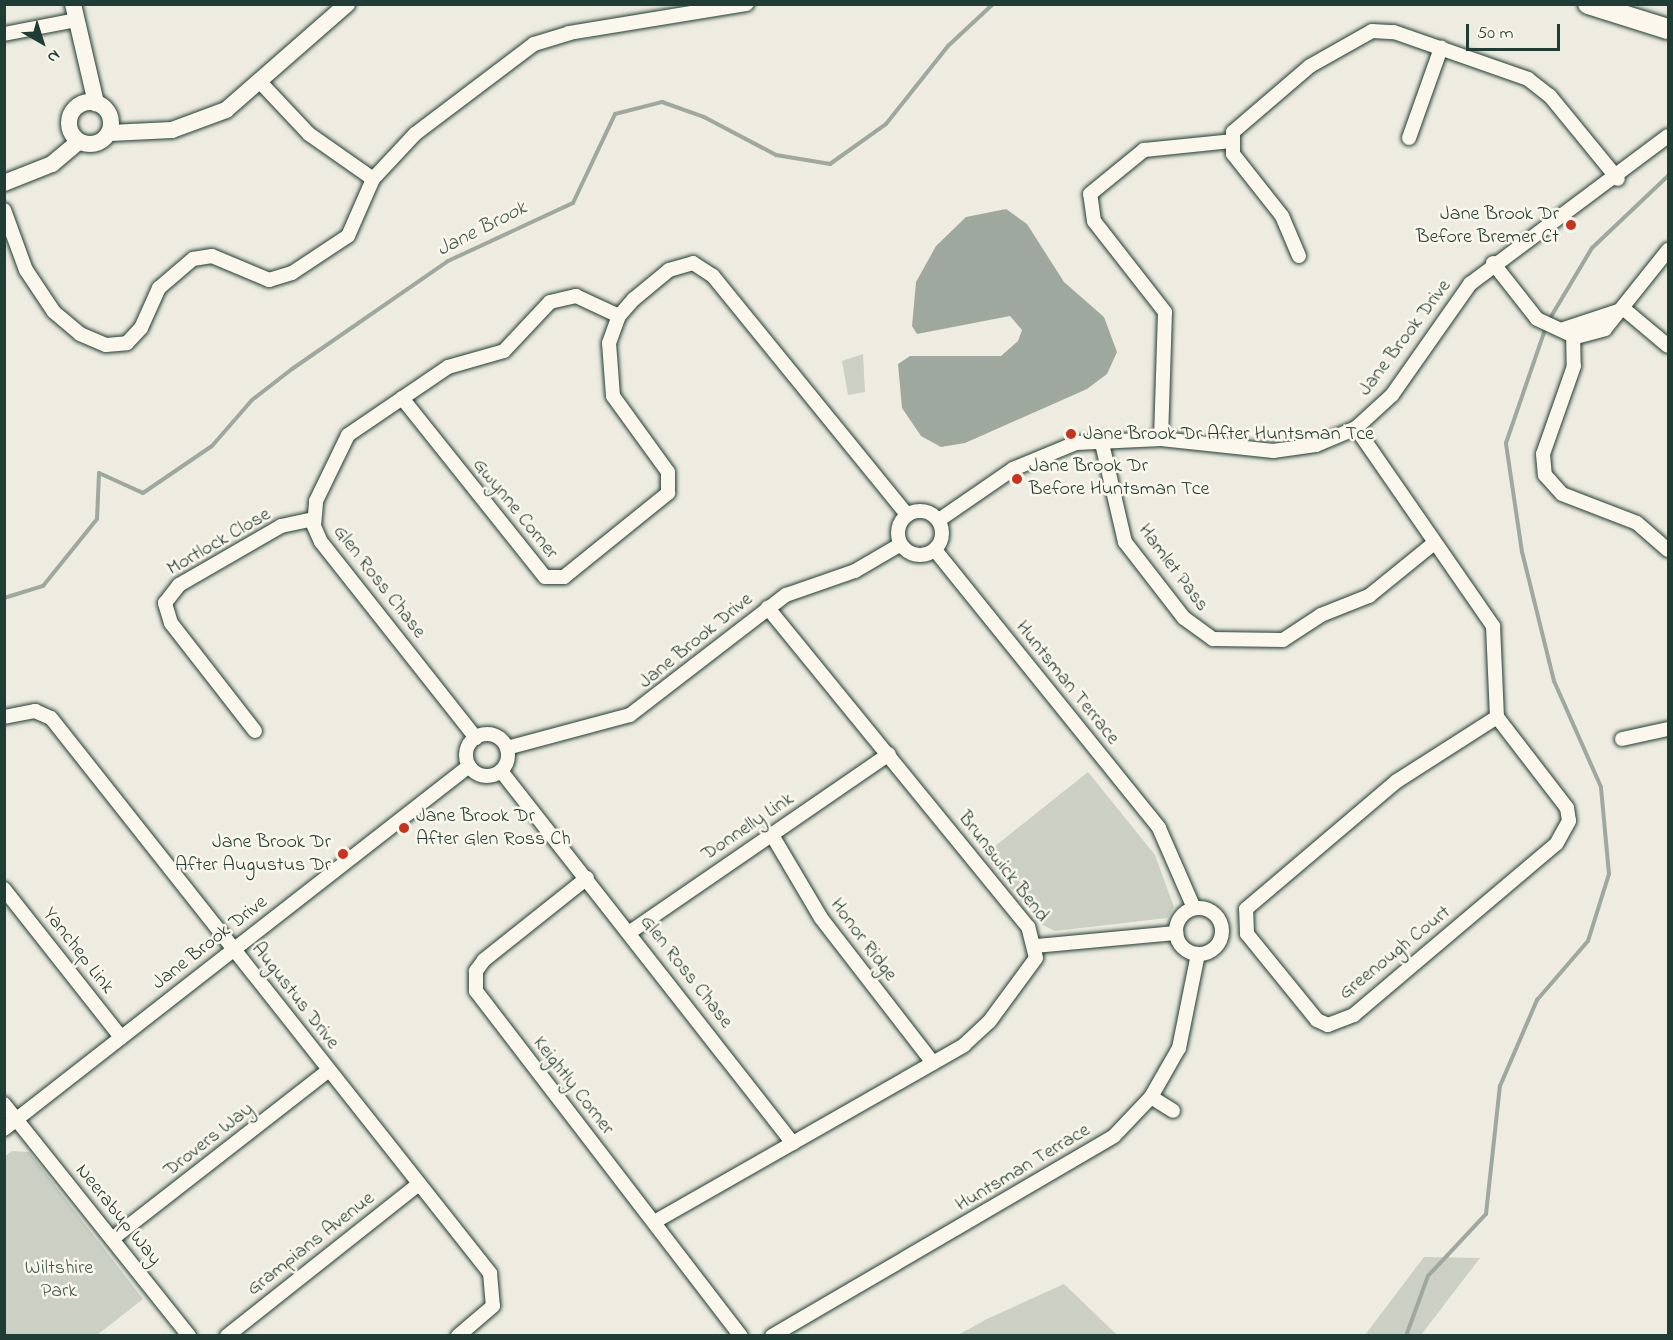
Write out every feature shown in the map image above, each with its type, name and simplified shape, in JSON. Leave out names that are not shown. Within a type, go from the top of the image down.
[{"type":"main road","points":[[1588,4],[1623,8],[1668,18]]},
{"type":"main road","points":[[1623,8],[1668,29]]},
{"type":"street","points":[[4,34],[74,12],[91,103],[110,126],[137,133],[172,130],[226,110],[261,83],[347,4]]},
{"type":"street","points":[[4,210],[43,299],[80,334],[116,346],[135,337],[159,288],[193,259],[212,256],[259,280],[292,273],[353,230],[373,179],[425,125],[534,44],[569,33],[747,4]]},
{"type":"street","points":[[1299,256],[1282,216],[1239,164],[1232,141],[1240,120],[1264,100],[1363,34],[1394,32],[1539,86],[1618,179]]},
{"type":"street","points":[[1409,138],[1441,48]]},
{"type":"street","points":[[261,83],[309,134],[373,179]]},
{"type":"street","points":[[4,183],[52,164],[74,136],[70,115],[91,103]]},
{"type":"street","points":[[74,136],[96,144],[110,126]]},
{"type":"street","name":"Jane Brook Drive","points":[[939,519],[1032,458],[1101,439],[1161,439],[1273,451],[1316,445],[1356,428],[1392,395],[1453,303],[1493,264],[1618,179],[1668,136]]},
{"type":"street","points":[[1161,439],[1165,312],[1094,221],[1090,194],[1144,150],[1232,141]]},
{"type":"street","points":[[1493,264],[1537,319],[1557,331],[1574,332],[1605,329],[1624,309],[1668,250]]},
{"type":"street","points":[[619,316],[669,270],[693,263],[713,276],[907,515]]},
{"type":"street","name":"Glen Ross Chase","points":[[476,738],[321,542],[313,519],[341,442],[402,398],[458,362],[504,351],[558,297],[576,296],[619,316]]},
{"type":"street","points":[[1624,309],[1668,346]]},
{"type":"street","name":"Gwynne Corner","points":[[402,398],[545,577],[564,577],[668,493],[672,483],[613,396],[607,363],[619,316]]},
{"type":"street","points":[[1574,332],[1574,366],[1543,454],[1545,475],[1562,494],[1637,523],[1668,550]]},
{"type":"street","points":[[1356,428],[1434,544],[1493,626],[1497,717]]},
{"type":"street","name":"Hamlet Pass","points":[[1101,439],[1125,542],[1184,618],[1213,639],[1283,640],[1306,623],[1369,596],[1434,544]]},
{"type":"street","points":[[927,511],[939,519],[943,532],[935,550],[913,554],[901,544],[899,525],[907,515],[927,511]]},
{"type":"street","name":"Mortlock Close","points":[[255,731],[171,623],[165,603],[189,579],[281,526],[313,519]]},
{"type":"street","name":"Jane Brook Drive","points":[[507,748],[630,715],[768,608],[799,589],[873,563],[901,544]]},
{"type":"street","name":"Huntsman Terrace","points":[[935,550],[1159,828],[1194,908]]},
{"type":"street","name":"Brunswick Bend","points":[[656,1221],[933,1063],[989,1022],[1033,967],[1036,946],[1028,927],[768,608]]},
{"type":"street","name":"Augustus Drive","points":[[4,717],[35,711],[51,718],[495,1281],[493,1306],[458,1335]]},
{"type":"street","name":"Greenough Court","points":[[1497,717],[1566,808],[1566,832],[1353,1015],[1328,1025],[1317,1020],[1247,934],[1246,909],[1384,791],[1497,717]]},
{"type":"street","points":[[1622,739],[1668,729]]},
{"type":"street","points":[[494,736],[507,748],[501,771],[484,776],[469,765],[466,753],[476,738],[494,736]]},
{"type":"street","name":"Donnelly Link","points":[[630,932],[889,754]]},
{"type":"street","name":"Jane Brook Drive","points":[[4,1129],[469,765]]},
{"type":"street","name":"Glen Ross Chase","points":[[501,771],[630,932],[793,1143]]},
{"type":"street","name":"Honor Ridge","points":[[772,835],[820,918],[933,1063]]},
{"type":"street","name":"Keightly Corner","points":[[587,878],[484,960],[473,981],[482,1001],[656,1221],[741,1335]]},
{"type":"street","name":"Yanchep Link","points":[[4,889],[121,1037]]},
{"type":"street","points":[[1194,908],[1213,912],[1222,930],[1215,948],[1198,954],[1185,949],[1176,933],[1179,919],[1194,908]]},
{"type":"street","points":[[1036,946],[1176,933]]},
{"type":"street","name":"Huntsman Terrace","points":[[772,1335],[1095,1151],[1151,1097],[1179,1048],[1198,954]]},
{"type":"street","name":"Drovers Way","points":[[112,1239],[329,1070]]},
{"type":"street","points":[[1151,1097],[1173,1111]]},
{"type":"street","name":"Neerabup Way","points":[[4,1104],[189,1335]]},
{"type":"street","name":"Grampians Avenue","points":[[227,1335],[419,1184]]},
{"type":"green space","points":[[863,354],[865,392],[848,395],[842,361]]},
{"type":"green space","points":[[1088,772],[1155,855],[1174,907],[1167,918],[1055,931],[1041,924],[984,855]]},
{"type":"green space","name":"Wiltshire Park","points":[[12,1151],[29,1152],[143,1299],[97,1335],[5,1335],[4,1157]]},
{"type":"green space","points":[[1424,1257],[1480,1258],[1421,1335],[1365,1335]]},
{"type":"green space","points":[[1064,1284],[1117,1335],[958,1335],[987,1319]]},
{"type":"shaded area","points":[[1006,209],[1027,224],[1064,282],[1104,317],[1117,352],[1107,374],[1087,389],[965,443],[941,447],[921,436],[902,408],[898,364],[910,356],[1001,356],[1018,341],[1022,330],[1010,316],[917,334],[912,326],[916,282],[936,246],[966,217]]},
{"type":"waterway","name":"Jane Brook","points":[[4,598],[43,586],[97,519],[99,473],[143,493],[212,446],[252,400],[292,369],[448,261],[573,203],[615,114],[662,102],[704,117],[776,155],[830,164],[886,124],[948,46],[993,4]]},
{"type":"waterway","points":[[1549,320],[1592,248],[1668,176]]},
{"type":"waterway","points":[[1406,1336],[1428,1276],[1486,1214],[1500,1086],[1537,1000],[1588,941],[1609,874],[1601,787],[1554,681],[1522,552],[1506,443],[1546,327]]},
{"type":"place","name":"Jane Brook Dr Before Bremer Ct","points":[[1571,225]]},
{"type":"place","name":"Jane Brook Dr After Huntsman Tce","points":[[1071,434]]},
{"type":"place","name":"Jane Brook Dr Before Huntsman Tce","points":[[1017,479]]},
{"type":"place","name":"Jane Brook Dr After Glen Ross Ch","points":[[404,828]]},
{"type":"place","name":"Jane Brook Dr After Augustus Dr","points":[[343,854]]}]
